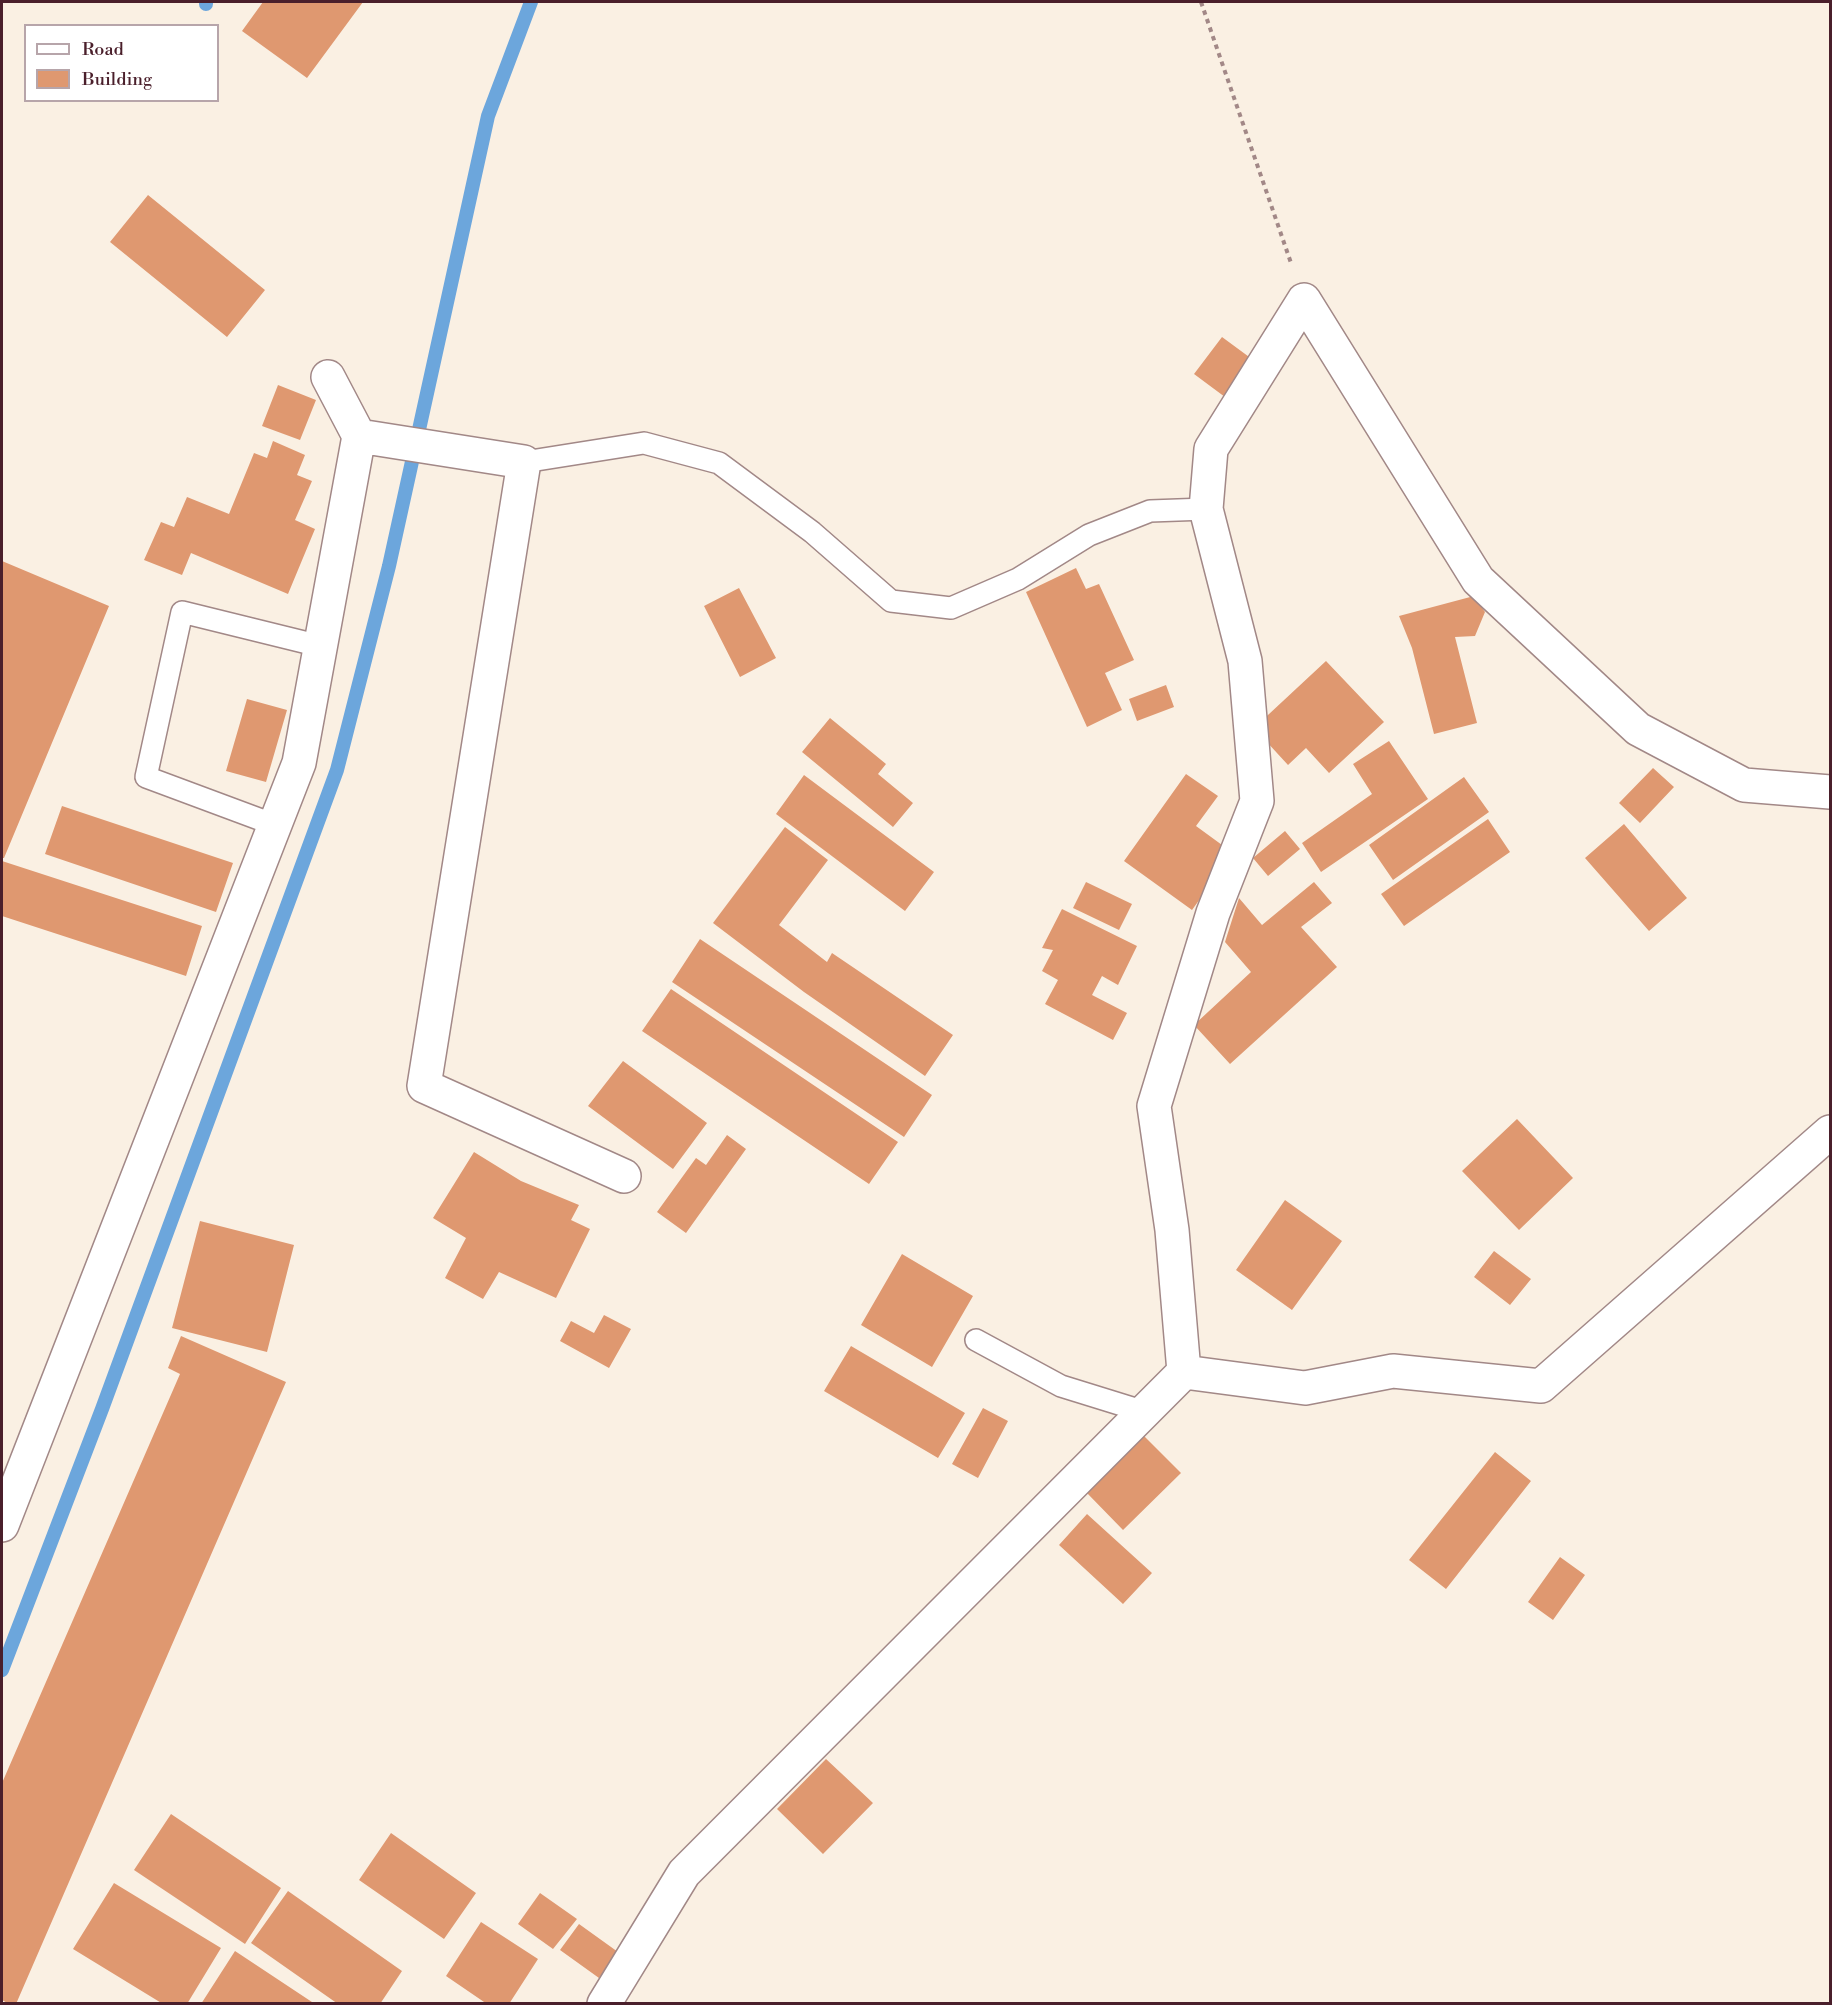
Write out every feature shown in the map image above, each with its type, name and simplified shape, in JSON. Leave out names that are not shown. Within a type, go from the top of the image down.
[{"type":"street","points":[[604,2004],[684,1873],[1184,1372],[1172,1230],[1154,1106],[1213,913],[1257,801],[1245,661],[1206,509],[1211,449],[1304,300],[1478,579],[1638,729],[1744,784],[1827,787]]},
{"type":"street","points":[[2,1525],[299,763],[359,436],[328,377]]},
{"type":"street","points":[[359,436],[524,462],[424,1086],[624,1176]]},
{"type":"street","points":[[1184,1372],[1305,1388],[1393,1371],[1541,1386],[1830,1132]]},
{"type":"lane","points":[[524,462],[644,443],[719,463],[812,532],[891,601],[951,608],[1018,579],[1089,535],[1150,511],[1206,509]]},
{"type":"lane","points":[[275,825],[146,777],[182,612],[320,646]]},
{"type":"lane","points":[[976,1340],[1061,1386],[1145,1412]]},
{"type":"path","points":[[1202,2],[1304,300]]},
{"type":"building","points":[[263,2],[363,2],[307,78],[242,31]]},
{"type":"building","points":[[148,195],[265,290],[227,337],[110,242]]},
{"type":"building","points":[[1222,337],[1256,362],[1229,400],[1194,374]]},
{"type":"building","points":[[278,385],[316,400],[300,440],[262,426]]},
{"type":"building","points":[[273,441],[305,455],[297,475],[312,481],[295,520],[315,529],[288,594],[191,553],[182,575],[144,560],[161,522],[174,527],[187,497],[229,514],[254,453],[267,458]]},
{"type":"building","points":[[2,561],[109,606],[4,858],[2,858]]},
{"type":"building","points":[[1076,568],[1086,589],[1099,584],[1134,660],[1105,673],[1122,710],[1087,727],[1026,592]]},
{"type":"building","points":[[739,588],[776,658],[740,677],[704,606]]},
{"type":"building","points":[[1474,596],[1485,612],[1475,636],[1455,637],[1477,723],[1434,734],[1412,648],[1399,616]]},
{"type":"building","points":[[1326,661],[1384,722],[1329,773],[1306,748],[1288,765],[1254,728]]},
{"type":"building","points":[[1166,685],[1174,707],[1137,721],[1129,699]]},
{"type":"building","points":[[247,699],[287,710],[266,782],[226,771]]},
{"type":"building","points":[[830,718],[886,764],[878,774],[913,803],[893,827],[802,752]]},
{"type":"building","points":[[1389,741],[1428,799],[1321,872],[1302,843],[1372,794],[1353,764]]},
{"type":"building","points":[[1653,768],[1674,787],[1640,823],[1619,803]]},
{"type":"building","points":[[1186,774],[1218,796],[1196,826],[1233,853],[1192,910],[1124,861]]},
{"type":"building","points":[[804,775],[934,872],[905,911],[776,814]]},
{"type":"building","points":[[1464,777],[1489,812],[1393,880],[1369,845]]},
{"type":"building","points":[[62,806],[233,863],[216,912],[45,854]]},
{"type":"building","points":[[1488,819],[1510,852],[1404,926],[1381,894]]},
{"type":"building","points":[[1624,824],[1687,898],[1649,931],[1585,858]]},
{"type":"building","points":[[785,827],[828,860],[779,925],[827,962],[832,953],[953,1035],[925,1076],[804,992],[713,923]]},
{"type":"building","points":[[1285,831],[1300,849],[1268,876],[1253,858]]},
{"type":"building","points":[[2,861],[202,926],[186,976],[2,916]]},
{"type":"building","points":[[1086,882],[1132,904],[1119,930],[1073,908]]},
{"type":"building","points":[[1314,882],[1332,903],[1301,927],[1337,967],[1230,1064],[1194,1025],[1251,972],[1225,942],[1239,898],[1262,925]]},
{"type":"building","points":[[1062,909],[1137,946],[1118,985],[1102,976],[1092,995],[1127,1013],[1113,1040],[1045,1004],[1058,980],[1042,971],[1053,950],[1042,948]]},
{"type":"building","points":[[700,939],[932,1095],[904,1137],[672,982]]},
{"type":"building","points":[[671,989],[898,1142],[869,1184],[642,1031]]},
{"type":"building","points":[[623,1061],[707,1123],[673,1169],[588,1106]]},
{"type":"building","points":[[1517,1119],[1573,1178],[1519,1230],[1462,1171]]},
{"type":"building","points":[[727,1135],[746,1149],[686,1233],[657,1212],[696,1158],[706,1165]]},
{"type":"building","points":[[474,1152],[521,1181],[579,1205],[571,1220],[590,1229],[556,1298],[499,1272],[483,1299],[445,1278],[466,1238],[433,1218]]},
{"type":"building","points":[[1285,1200],[1342,1241],[1292,1310],[1236,1270]]},
{"type":"building","points":[[200,1221],[294,1245],[267,1352],[172,1328]]},
{"type":"building","points":[[1494,1251],[1531,1279],[1510,1305],[1474,1277]]},
{"type":"building","points":[[902,1254],[973,1296],[932,1367],[861,1325]]},
{"type":"building","points":[[604,1315],[631,1329],[609,1368],[560,1341],[571,1321],[594,1333]]},
{"type":"building","points":[[181,1336],[286,1382],[16,2004],[9,2004],[2,2000],[2,1783],[180,1374],[168,1368]]},
{"type":"building","points":[[851,1346],[965,1413],[938,1458],[824,1391]]},
{"type":"building","points":[[983,1408],[1008,1421],[978,1478],[952,1464]]},
{"type":"building","points":[[1144,1436],[1181,1473],[1123,1530],[1087,1493]]},
{"type":"building","points":[[1495,1452],[1531,1481],[1446,1589],[1409,1560]]},
{"type":"building","points":[[1087,1514],[1152,1573],[1123,1604],[1059,1545]]},
{"type":"building","points":[[1560,1557],[1585,1575],[1553,1620],[1528,1602]]},
{"type":"building","points":[[826,1759],[873,1803],[823,1854],[777,1809]]},
{"type":"building","points":[[171,1814],[281,1888],[245,1944],[134,1870]]},
{"type":"building","points":[[391,1833],[476,1893],[444,1939],[359,1880]]},
{"type":"building","points":[[114,1883],[221,1948],[187,2004],[163,2004],[73,1949]]},
{"type":"building","points":[[288,1891],[402,1971],[380,2004],[338,2004],[251,1943]]},
{"type":"building","points":[[540,1893],[577,1919],[553,1949],[518,1924]]},
{"type":"building","points":[[481,1922],[538,1959],[509,2004],[487,2004],[446,1976]]},
{"type":"building","points":[[579,1924],[618,1952],[599,1978],[560,1950]]},
{"type":"building","points":[[235,1951],[315,2004],[201,2004]]},
{"type":"waterway","points":[[2,1670],[102,1409],[337,770],[389,566],[488,116],[531,2]]}]
